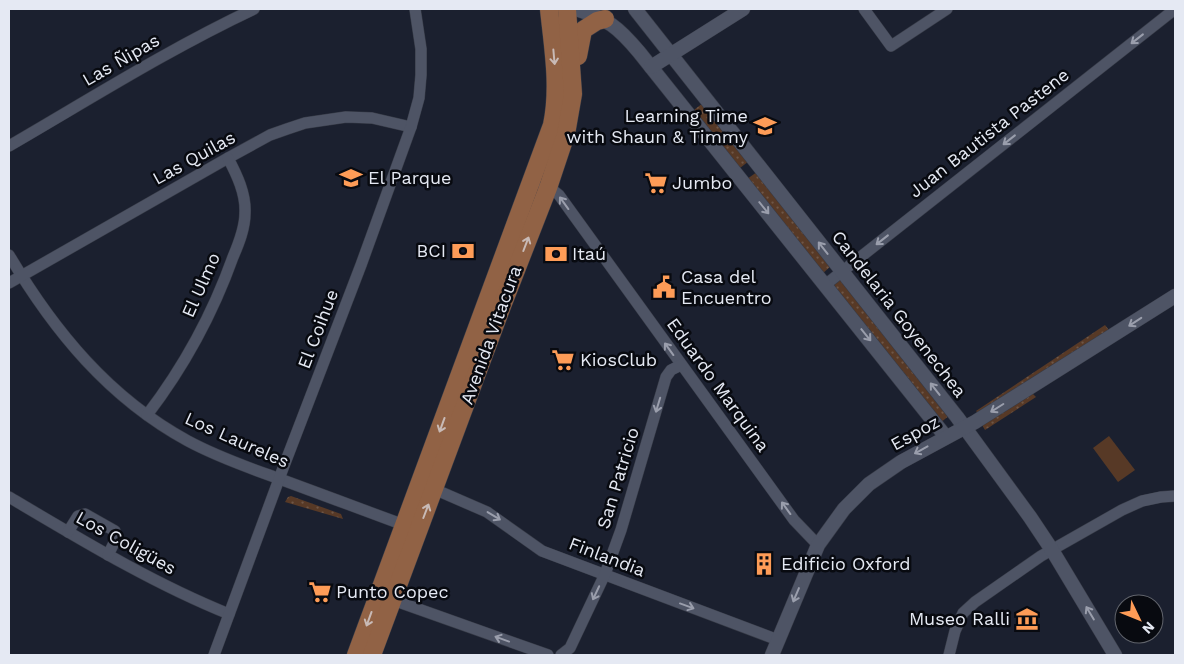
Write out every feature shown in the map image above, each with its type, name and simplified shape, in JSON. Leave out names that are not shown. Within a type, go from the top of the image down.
[{"type":"main road","name":"Avenida Vitacura","points":[[372,655],[434,490],[539,187],[556,106],[550,9]]},
{"type":"main road","name":"Avenida Vitacura","points":[[356,655],[404,525],[539,187],[570,120],[573,83],[568,9]]},
{"type":"main road","points":[[573,83],[583,30],[597,21],[605,19]]},
{"type":"main road","points":[[396,592],[398,570],[409,534],[404,525]]},
{"type":"street","name":"Las Ñipas","points":[[9,146],[187,42],[254,9]]},
{"type":"street","name":"El Coihue","points":[[214,655],[411,127],[419,98],[421,75],[421,48],[415,9]]},
{"type":"street","points":[[576,9],[605,19],[620,30],[946,436]]},
{"type":"street","name":"Candelaria Goyenechea","points":[[635,9],[965,428],[1052,550],[1114,655]]},
{"type":"street","points":[[651,67],[743,9]]},
{"type":"street","points":[[864,9],[891,46],[947,9]]},
{"type":"street","name":"Juan Bautista Pastene","points":[[825,285],[1175,9]]},
{"type":"street","points":[[639,52],[651,53],[656,49],[657,37]]},
{"type":"street","points":[[664,83],[666,72],[677,68],[683,70]]},
{"type":"street","name":"Las Quilas","points":[[9,283],[228,158],[278,132],[306,123],[346,117],[372,118],[411,127]]},
{"type":"street","name":"El Ulmo","points":[[147,415],[175,374],[201,330],[225,280],[244,227],[244,197],[238,178],[228,158]]},
{"type":"street","points":[[745,185],[763,171]]},
{"type":"street","name":"Eduardo Marquina","points":[[539,187],[559,195],[794,520],[818,545]]},
{"type":"street","name":"Los Laureles","points":[[9,255],[42,308],[64,336],[104,379],[147,415],[202,448],[279,479],[404,525]]},
{"type":"street","name":"Espoz","points":[[772,655],[818,545],[844,509],[869,484],[901,462],[946,436],[965,428],[1175,296]]},
{"type":"street","name":"San Patricio","points":[[561,655],[570,648],[605,574],[621,530],[666,377],[671,370],[681,365]]},
{"type":"street","name":"Finlandia","points":[[434,490],[487,512],[542,551],[778,640]]},
{"type":"street","points":[[948,655],[963,613],[975,602],[1052,550],[1122,510],[1142,501],[1175,496]]},
{"type":"street","name":"Los Coligües","points":[[9,497],[108,555],[192,598],[229,614]]},
{"type":"street","points":[[68,532],[78,516],[85,514],[115,531],[116,539],[108,555]]},
{"type":"street","points":[[396,592],[548,655]]},
{"type":"shaded area","points":[[703,103],[749,161],[740,168],[694,110]]},
{"type":"shaded area","points":[[757,172],[831,266],[822,274],[747,179]]},
{"type":"shaded area","points":[[842,278],[950,415],[940,423],[832,286]]},
{"type":"shaded area","points":[[1105,325],[1109,330],[981,416],[976,411]]},
{"type":"shaded area","points":[[1032,393],[1036,397],[985,430],[982,425]]},
{"type":"shaded area","points":[[1109,436],[1135,470],[1118,482],[1093,448]]},
{"type":"shaded area","points":[[291,496],[341,514],[343,519],[285,502]]},
{"type":"place","name":"Learning Time with Shaun & Timmy","points":[[765,126]]},
{"type":"place","name":"El Parque","points":[[351,178]]},
{"type":"place","name":"Jumbo","points":[[656,183]]},
{"type":"place","name":"BCI","points":[[463,251]]},
{"type":"place","name":"Itaú","points":[[556,254]]},
{"type":"place","name":"Casa del Encuentro","points":[[664,287]]},
{"type":"place","name":"KiosClub","points":[[563,360]]},
{"type":"place","name":"Edificio Oxford","points":[[764,564]]},
{"type":"place","name":"Punto Copec","points":[[320,592]]},
{"type":"place","name":"Museo Ralli","points":[[1027,619]]}]
